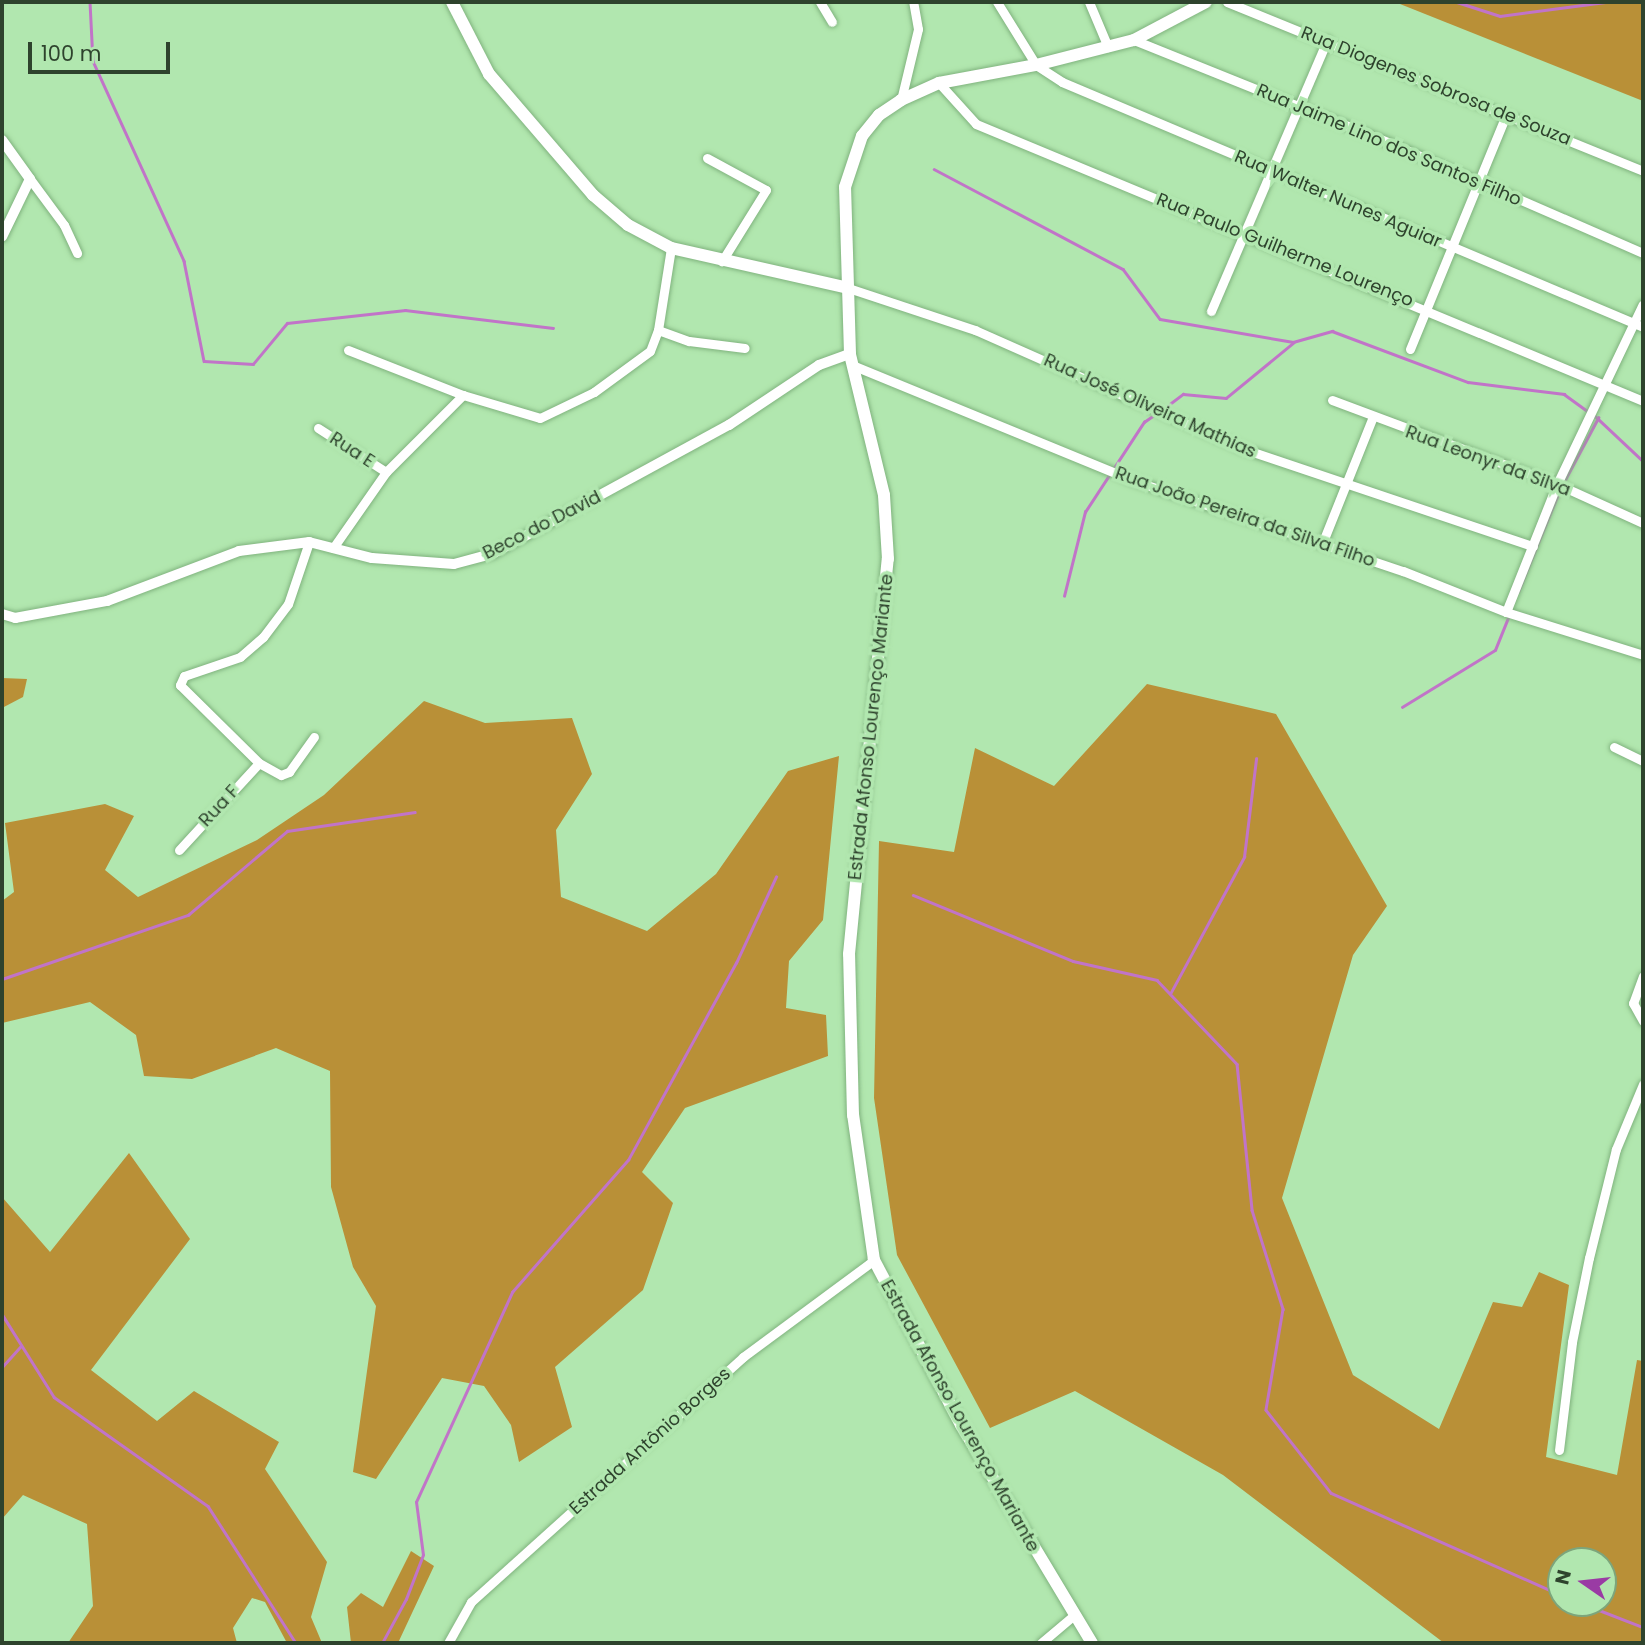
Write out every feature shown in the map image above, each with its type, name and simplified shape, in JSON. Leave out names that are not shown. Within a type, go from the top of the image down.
[{"type":"main road","points":[[452,2],[489,74],[568,166],[628,225],[671,247],[722,261],[809,276],[848,288]]},
{"type":"main road","name":"Estrada Afonso Lourenço Mariante","points":[[1092,1643],[1073,1616],[961,1425],[874,1260],[853,1115],[849,954],[888,559],[884,495],[851,359],[844,224],[850,161],[879,115],[901,100],[940,83],[1036,65],[1134,40],[1206,2]]},
{"type":"street","points":[[820,2],[832,22]]},
{"type":"street","points":[[901,100],[918,29],[913,2]]},
{"type":"street","points":[[997,2],[1036,65]]},
{"type":"street","points":[[1089,2],[1108,47]]},
{"type":"street","name":"Rua Diogenes Sobrosa de Souza","points":[[1227,2],[1327,40],[1643,171]]},
{"type":"street","name":"Rua Jaime Lino dos Santos Filho","points":[[1134,40],[1300,107],[1643,253]]},
{"type":"street","points":[[1211,311],[1327,40]]},
{"type":"street","name":"Rua Walter Nunes Aguiar","points":[[1036,65],[1062,82],[1639,325]]},
{"type":"street","name":"Rua Paulo Guilherme Lourenço","points":[[940,83],[976,124],[1427,308],[1643,401]]},
{"type":"street","points":[[1410,349],[1506,115]]},
{"type":"street","points":[[2,140],[64,225],[77,253]]},
{"type":"street","points":[[707,158],[766,190],[722,261]]},
{"type":"street","points":[[2,237],[30,179]]},
{"type":"street","points":[[348,350],[463,395],[540,418],[594,392],[650,351],[658,330],[671,247]]},
{"type":"street","name":"Rua José Oliveira Mathias","points":[[848,288],[975,330],[1241,448],[1346,481],[1533,546]]},
{"type":"street","points":[[1506,612],[1557,484],[1639,325],[1643,304]]},
{"type":"street","points":[[658,330],[689,341],[745,348]]},
{"type":"street","name":"Rua João Pereira da Silva Filho","points":[[851,359],[1132,480],[1322,544],[1506,612],[1643,655]]},
{"type":"street","name":"Beco do David","points":[[2,614],[15,618],[107,601],[239,551],[309,542],[372,558],[454,564],[492,554],[729,425],[811,370],[851,359]]},
{"type":"street","points":[[333,548],[386,472],[463,395]]},
{"type":"street","name":"Rua Leonyr da Silva","points":[[1332,400],[1372,419],[1557,484],[1643,523]]},
{"type":"street","points":[[1322,544],[1372,419]]},
{"type":"street","name":"Rua E","points":[[318,428],[386,472]]},
{"type":"street","points":[[309,542],[288,604],[263,637],[240,657],[180,680],[195,700],[259,763],[286,775],[314,737]]},
{"type":"street","points":[[1614,747],[1643,761]]},
{"type":"street","name":"Rua F","points":[[179,850],[259,763]]},
{"type":"street","points":[[1643,976],[1633,1003],[1643,1021]]},
{"type":"street","points":[[1559,1450],[1572,1342],[1589,1258],[1616,1149],[1643,1084]]},
{"type":"street","name":"Estrada Antônio Borges","points":[[448,1643],[471,1602],[743,1357],[874,1260]]},
{"type":"street","points":[[1041,1643],[1073,1616]]},
{"type":"shaded area","points":[[1395,2],[1643,2],[1643,101]]},
{"type":"shaded area","points":[[2,678],[27,679],[23,697],[2,708]]},
{"type":"shaded area","points":[[1147,684],[1276,714],[1387,906],[1353,955],[1282,1198],[1353,1375],[1439,1429],[1493,1302],[1522,1307],[1539,1272],[1569,1285],[1546,1457],[1617,1475],[1637,1360],[1643,1361],[1643,1643],[1444,1643],[1223,1475],[1075,1391],[990,1428],[897,1255],[874,1098],[879,841],[954,852],[975,748],[1054,786]]},
{"type":"shaded area","points":[[424,701],[485,723],[572,718],[592,774],[556,830],[561,897],[647,931],[716,874],[788,771],[839,756],[823,920],[789,961],[786,1008],[826,1015],[828,1056],[685,1108],[642,1172],[673,1203],[643,1290],[555,1367],[572,1427],[519,1462],[511,1425],[484,1386],[442,1378],[376,1479],[353,1472],[376,1306],[353,1267],[331,1187],[330,1071],[276,1048],[192,1079],[144,1076],[136,1035],[90,1002],[2,1023],[2,901],[14,892],[5,823],[105,804],[134,816],[105,870],[138,897],[257,840],[324,795]]},
{"type":"shaded area","points":[[129,1153],[190,1239],[91,1370],[157,1421],[194,1391],[279,1442],[265,1469],[327,1562],[311,1617],[322,1643],[287,1643],[265,1602],[252,1598],[233,1628],[237,1643],[68,1643],[93,1606],[87,1524],[23,1495],[2,1519],[2,1197],[50,1252]]},
{"type":"shaded area","points":[[411,1551],[434,1566],[398,1643],[351,1643],[347,1607],[361,1593],[383,1607]]},
{"type":"waterway","points":[[90,2],[93,61],[184,261],[204,361],[253,364],[287,323],[405,310],[553,328]]},
{"type":"waterway","points":[[1457,2],[1500,16],[1605,2]]},
{"type":"waterway","points":[[934,169],[1123,269],[1160,319],[1293,342],[1332,331],[1468,382],[1564,394],[1589,412]]},
{"type":"waterway","points":[[1163,409],[1183,394],[1226,398],[1293,343]]},
{"type":"waterway","points":[[1064,596],[1085,512],[1144,422],[1157,413]]},
{"type":"waterway","points":[[1594,415],[1643,461]]},
{"type":"waterway","points":[[1518,592],[1560,489],[1598,418]]},
{"type":"waterway","points":[[1402,707],[1495,650],[1509,615]]},
{"type":"waterway","points":[[1170,994],[1244,857],[1256,759]]},
{"type":"waterway","points":[[2,979],[188,915],[287,831],[415,812]]},
{"type":"waterway","points":[[382,1643],[406,1599],[423,1555],[416,1502],[512,1292],[628,1160],[736,963],[776,877]]},
{"type":"waterway","points":[[913,895],[1073,961],[1157,980],[1237,1064],[1252,1210],[1283,1309],[1266,1410],[1331,1493],[1547,1589]]},
{"type":"waterway","points":[[2,1314],[54,1397],[208,1506],[296,1643]]},
{"type":"waterway","points":[[2,1367],[21,1346]]},
{"type":"waterway","points":[[1617,1617],[1643,1627]]}]
